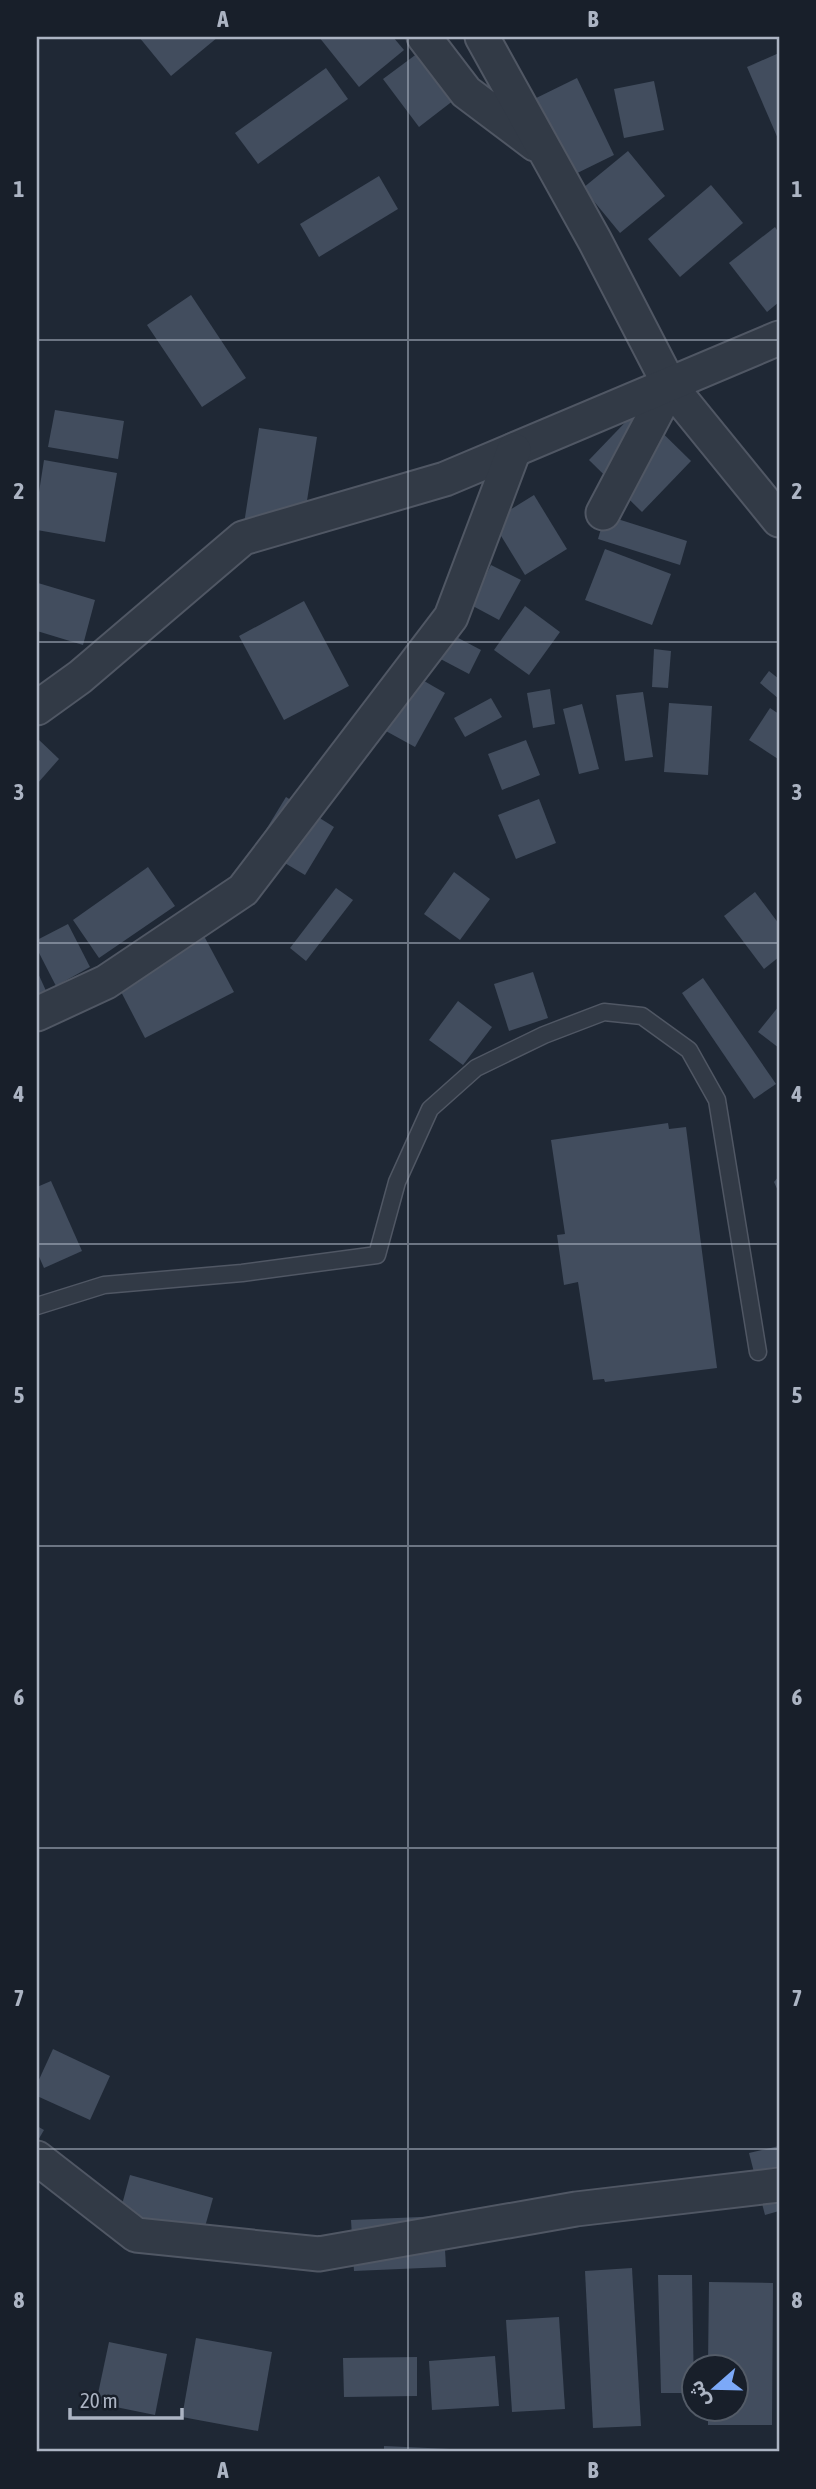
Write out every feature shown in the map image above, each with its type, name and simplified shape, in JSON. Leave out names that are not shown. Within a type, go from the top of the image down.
[{"type":"street","points":[[424,37],[466,93],[545,152]]},
{"type":"street","points":[[482,37],[670,386],[779,520]]},
{"type":"street","points":[[37,708],[80,677],[243,538],[445,479],[779,338]]},
{"type":"street","points":[[603,513],[670,386]]},
{"type":"street","points":[[37,1014],[106,982],[243,890],[451,617],[514,450]]},
{"type":"street","points":[[37,2158],[136,2235],[319,2254],[576,2209],[779,2185]]},
{"type":"lane","points":[[37,1306],[104,1285],[242,1273],[377,1255],[397,1182],[430,1109],[476,1068],[544,1035],[604,1012],[642,1016],[689,1050],[717,1100],[758,1352]]},
{"type":"building","points":[[139,37],[218,37],[171,76]]},
{"type":"building","points":[[319,37],[393,37],[404,50],[359,87]]},
{"type":"building","points":[[418,53],[454,100],[419,127],[383,79]]},
{"type":"building","points":[[779,53],[779,141],[747,67]]},
{"type":"building","points":[[326,68],[348,99],[258,164],[235,133]]},
{"type":"building","points":[[577,78],[614,155],[561,181],[524,104]]},
{"type":"building","points":[[654,81],[664,130],[624,138],[614,89]]},
{"type":"building","points":[[628,151],[665,196],[620,233],[583,188]]},
{"type":"building","points":[[379,176],[398,209],[319,257],[300,224]]},
{"type":"building","points":[[711,185],[743,223],[680,277],[648,239]]},
{"type":"building","points":[[775,227],[779,233],[779,302],[767,312],[729,263]]},
{"type":"building","points":[[191,295],[246,378],[202,407],[147,325]]},
{"type":"building","points":[[638,409],[691,461],[642,512],[589,460]]},
{"type":"building","points":[[55,410],[124,421],[118,459],[48,447]]},
{"type":"building","points":[[259,428],[317,437],[301,539],[243,530]]},
{"type":"building","points":[[44,460],[117,473],[105,542],[37,530],[37,505]]},
{"type":"building","points":[[534,495],[567,549],[525,575],[492,521]]},
{"type":"building","points":[[605,515],[687,541],[680,565],[598,539]]},
{"type":"building","points":[[605,549],[671,574],[652,625],[585,600]]},
{"type":"building","points":[[491,565],[521,580],[499,620],[471,605]]},
{"type":"building","points":[[38,583],[95,600],[83,645],[37,631]]},
{"type":"building","points":[[304,601],[349,686],[284,720],[239,636]]},
{"type":"building","points":[[525,606],[560,632],[529,675],[494,650]]},
{"type":"building","points":[[443,630],[481,650],[469,674],[431,654]]},
{"type":"building","points":[[654,649],[671,651],[668,688],[652,687]]},
{"type":"building","points":[[405,670],[445,693],[415,747],[375,725]]},
{"type":"building","points":[[769,671],[779,679],[779,699],[760,683]]},
{"type":"building","points":[[550,689],[555,724],[533,728],[527,693]]},
{"type":"building","points":[[643,692],[653,757],[625,761],[616,695]]},
{"type":"building","points":[[491,698],[502,717],[465,737],[454,718]]},
{"type":"building","points":[[669,703],[712,706],[708,775],[664,772]]},
{"type":"building","points":[[582,704],[599,769],[579,774],[563,709]]},
{"type":"building","points":[[770,708],[779,714],[778,759],[749,740]]},
{"type":"building","points":[[37,738],[59,759],[37,784]]},
{"type":"building","points":[[526,740],[540,775],[502,790],[488,754]]},
{"type":"building","points":[[286,797],[334,827],[305,875],[256,846]]},
{"type":"building","points":[[539,799],[556,843],[516,859],[498,815]]},
{"type":"building","points":[[148,867],[175,906],[99,958],[73,920]]},
{"type":"building","points":[[454,872],[490,899],[460,940],[424,914]]},
{"type":"building","points":[[336,888],[353,900],[306,961],[290,948]]},
{"type":"building","points":[[755,892],[779,924],[779,957],[764,969],[724,916]]},
{"type":"building","points":[[68,924],[90,967],[56,986],[37,949],[37,940]]},
{"type":"building","points":[[204,936],[234,992],[145,1038],[116,982]]},
{"type":"building","points":[[37,971],[47,993],[37,998]]},
{"type":"building","points":[[533,972],[548,1018],[509,1031],[494,984]]},
{"type":"building","points":[[703,978],[776,1084],[754,1099],[682,993]]},
{"type":"building","points":[[458,1001],[492,1027],[463,1065],[429,1040]]},
{"type":"building","points":[[779,1006],[779,1048],[758,1032]]},
{"type":"building","points":[[668,1123],[669,1129],[686,1127],[717,1368],[605,1382],[604,1379],[593,1380],[578,1282],[564,1285],[557,1235],[565,1234],[551,1140]]},
{"type":"building","points":[[779,1176],[779,1193],[774,1182]]},
{"type":"building","points":[[51,1181],[82,1251],[44,1268],[37,1252],[37,1187]]},
{"type":"building","points":[[53,2049],[110,2076],[90,2120],[37,2096],[37,2084]]},
{"type":"building","points":[[37,2126],[44,2130],[37,2142]]},
{"type":"building","points":[[779,2146],[779,2211],[765,2215],[749,2153]]},
{"type":"building","points":[[130,2175],[213,2198],[203,2234],[120,2212]]},
{"type":"building","points":[[443,2216],[446,2267],[354,2271],[351,2220]]},
{"type":"building","points":[[632,2268],[641,2426],[593,2428],[585,2271]]},
{"type":"building","points":[[658,2275],[692,2275],[693,2352],[680,2352],[680,2393],[661,2393]]},
{"type":"building","points":[[709,2282],[773,2283],[772,2425],[708,2425],[708,2422],[750,2422],[750,2352],[708,2352]]},
{"type":"building","points":[[559,2317],[565,2409],[512,2412],[506,2320]]},
{"type":"building","points":[[196,2338],[272,2352],[258,2431],[182,2417]]},
{"type":"building","points":[[109,2342],[167,2354],[155,2415],[96,2403]]},
{"type":"building","points":[[495,2356],[499,2406],[432,2410],[429,2361]]},
{"type":"building","points":[[417,2357],[417,2396],[344,2397],[343,2358]]},
{"type":"building","points":[[384,2446],[450,2449],[450,2452],[384,2452]]}]
